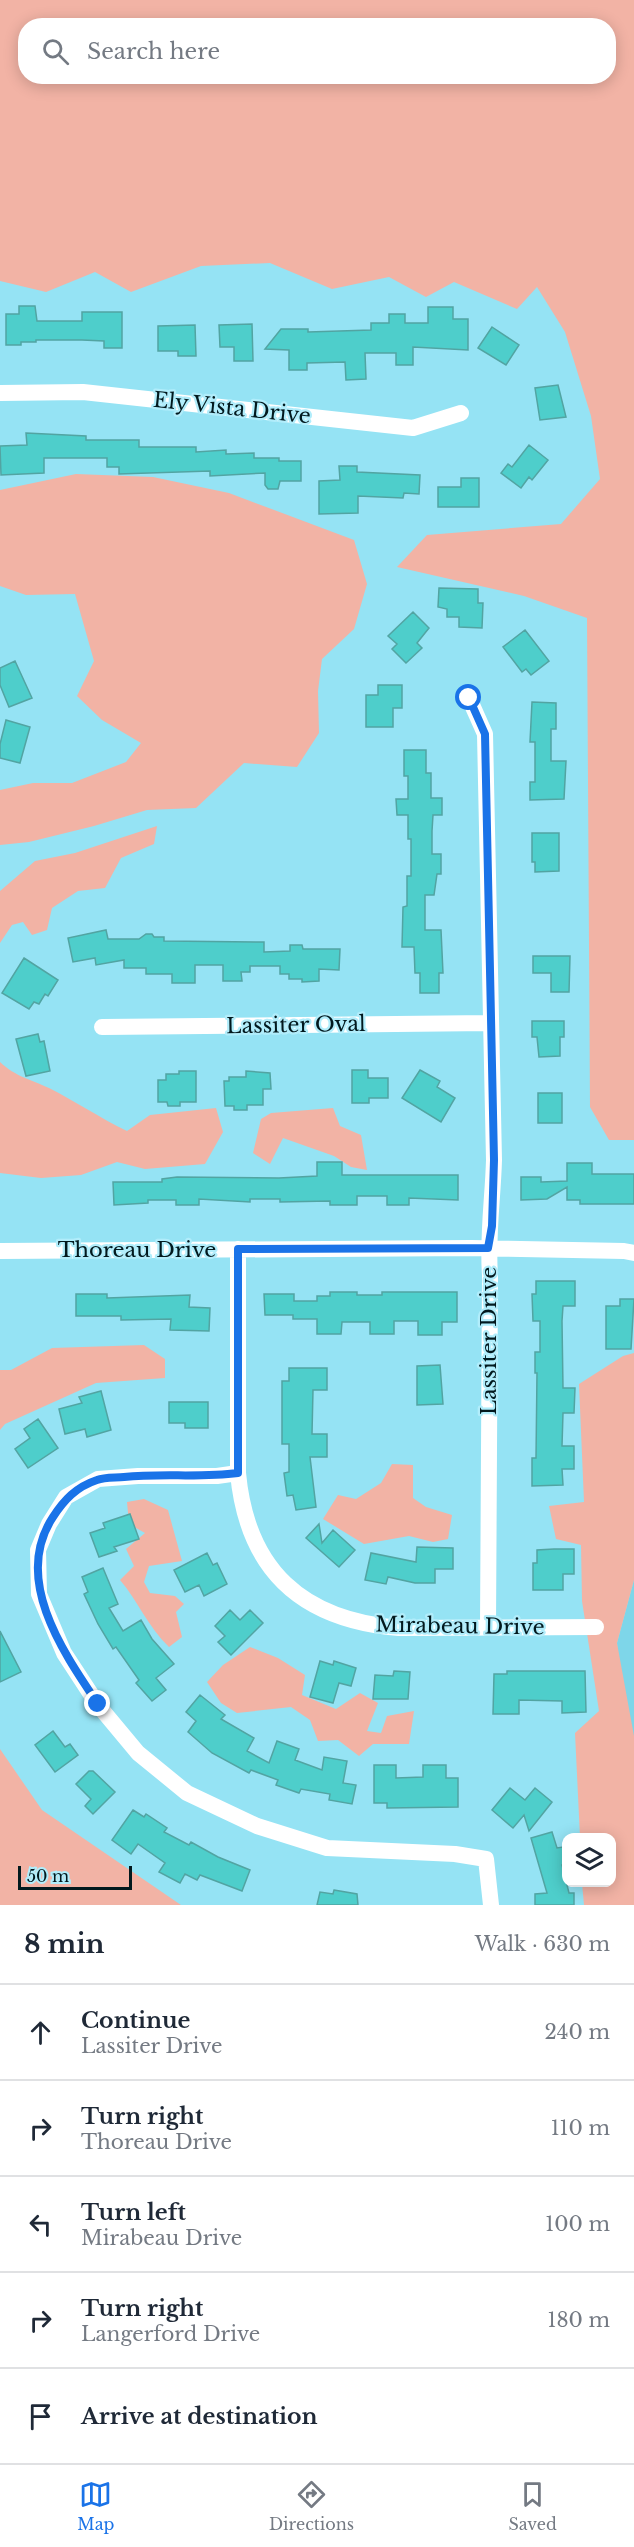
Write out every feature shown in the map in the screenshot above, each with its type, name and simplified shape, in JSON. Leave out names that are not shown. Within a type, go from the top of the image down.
[{"type":"street","name":"Ely Vista Drive","points":[[0,393],[83,392],[413,429],[461,413]]},
{"type":"street","name":"Lassiter Drive","points":[[469,698],[485,734],[494,1160],[492,1226],[488,1248],[490,1275],[488,1628]]},
{"type":"street","name":"Lassiter Oval","points":[[102,1027],[490,1023]]},
{"type":"street","name":"Thoreau Drive","points":[[0,1251],[488,1248],[634,1253]]},
{"type":"street","name":"Mirabeau Drive","points":[[238,1249],[240,1500],[264,1560],[286,1585],[306,1601],[347,1620],[368,1625],[399,1628],[596,1627]]},
{"type":"street","points":[[238,1473],[218,1476],[138,1476],[98,1479],[66,1497],[48,1524],[38,1550],[39,1594],[64,1653],[98,1704],[138,1753],[187,1793],[257,1826],[327,1848],[455,1854],[486,1859],[491,1905]]},
{"type":"shaded area","points":[[0,0],[634,0],[634,1140],[609,1140],[590,1107],[587,618],[524,596],[397,567],[427,535],[561,524],[600,479],[591,416],[565,332],[537,287],[517,309],[454,282],[426,297],[389,277],[332,289],[270,263],[201,266],[131,292],[95,272],[46,292],[0,281]]},
{"type":"shaded area","points":[[76,474],[153,477],[229,493],[354,540],[367,584],[354,629],[322,659],[318,691],[319,733],[297,767],[244,763],[196,808],[147,810],[29,842],[0,845],[0,790],[33,783],[72,783],[126,762],[141,743],[102,720],[77,696],[94,661],[75,594],[26,595],[0,586],[0,490]]},
{"type":"shaded area","points":[[157,826],[154,844],[121,858],[105,888],[78,891],[52,908],[47,930],[32,935],[23,922],[12,925],[0,943],[0,891],[35,861],[75,853]]},
{"type":"shaded area","points":[[0,1062],[18,1074],[49,1088],[127,1131],[150,1115],[216,1108],[223,1132],[205,1164],[145,1169],[117,1162],[81,1175],[41,1178],[0,1173]]},
{"type":"shaded area","points":[[333,1108],[340,1126],[361,1135],[367,1170],[351,1167],[334,1156],[283,1138],[270,1164],[253,1153],[261,1119],[271,1113]]},
{"type":"shaded area","points":[[144,1345],[165,1359],[165,1378],[96,1383],[5,1424],[0,1430],[0,1370],[11,1370],[52,1348]]},
{"type":"shaded area","points":[[634,1353],[634,1580],[617,1643],[634,1736],[634,1905],[584,1905],[582,1887],[616,1887],[616,1833],[580,1833],[575,1733],[599,1711],[582,1601],[581,1545],[556,1539],[549,1506],[584,1502],[579,1384],[623,1356]]},
{"type":"shaded area","points":[[392,1464],[413,1465],[413,1498],[426,1507],[452,1515],[448,1539],[433,1542],[409,1536],[364,1544],[323,1519],[338,1495],[356,1499],[381,1483]]},
{"type":"shaded area","points":[[144,1499],[168,1510],[182,1561],[149,1566],[144,1582],[150,1593],[175,1596],[184,1604],[176,1612],[182,1637],[169,1647],[155,1631],[120,1580],[134,1566],[126,1549],[145,1533],[129,1524],[127,1502]]},
{"type":"shaded area","points":[[634,1580],[634,1816],[617,1643]]},
{"type":"shaded area","points":[[250,1647],[278,1658],[305,1675],[302,1695],[336,1709],[360,1693],[378,1703],[367,1731],[381,1733],[387,1716],[414,1711],[409,1744],[373,1744],[359,1756],[338,1740],[318,1741],[310,1720],[291,1707],[237,1713],[221,1703],[207,1682],[223,1665]]},
{"type":"shaded area","points":[[0,1749],[42,1810],[181,1905],[0,1905]]},
{"type":"building","points":[[19,306],[35,306],[37,321],[82,321],[82,312],[122,312],[122,348],[104,348],[104,341],[82,340],[36,340],[36,342],[21,342],[21,345],[6,345],[6,314],[19,314]]},
{"type":"building","points":[[428,307],[453,307],[453,319],[468,319],[468,350],[413,347],[413,365],[396,365],[396,353],[365,353],[366,379],[346,380],[345,362],[307,363],[307,370],[289,370],[289,350],[265,349],[281,329],[308,329],[308,332],[371,330],[371,323],[389,323],[389,314],[405,314],[405,323],[428,323]]},
{"type":"building","points":[[252,324],[253,361],[234,361],[234,347],[220,347],[219,325]]},
{"type":"building","points":[[195,325],[196,356],[178,356],[178,351],[158,351],[158,326]]},
{"type":"building","points":[[492,327],[519,345],[506,365],[478,348]]},
{"type":"building","points":[[558,385],[566,417],[540,420],[535,388]]},
{"type":"building","points":[[26,433],[86,436],[86,440],[139,440],[139,447],[196,447],[196,452],[226,450],[226,454],[254,453],[254,458],[301,461],[301,481],[280,481],[278,489],[268,489],[265,485],[265,473],[210,476],[210,471],[119,474],[119,467],[107,467],[107,458],[44,458],[44,473],[1,475],[0,446],[27,445]]},
{"type":"building","points":[[529,445],[548,460],[532,480],[529,477],[521,488],[501,473],[508,464],[512,467]]},
{"type":"building","points":[[339,466],[357,466],[357,472],[420,475],[419,494],[404,493],[403,498],[358,496],[358,513],[319,514],[319,481],[340,480]]},
{"type":"building","points":[[461,478],[479,478],[479,507],[438,507],[438,487],[461,487]]},
{"type":"building","points":[[439,588],[478,589],[478,603],[483,603],[482,628],[459,627],[459,617],[447,617],[447,609],[438,607]]},
{"type":"building","points":[[413,612],[429,628],[417,643],[422,648],[406,663],[392,649],[397,644],[388,636]]},
{"type":"building","points":[[525,630],[549,661],[531,675],[526,669],[522,672],[503,647]]},
{"type":"building","points":[[15,661],[32,698],[9,707],[0,685],[0,668]]},
{"type":"building","points":[[378,685],[402,685],[402,708],[393,708],[393,727],[366,727],[366,695],[378,695]]},
{"type":"building","points":[[532,702],[556,703],[556,729],[551,729],[551,761],[566,761],[564,799],[530,800],[530,782],[535,782],[535,742],[530,742]]},
{"type":"building","points":[[6,720],[30,727],[20,763],[0,758],[0,744]]},
{"type":"building","points":[[404,750],[426,750],[426,773],[431,773],[431,798],[442,798],[442,815],[433,815],[432,831],[432,854],[441,854],[441,874],[437,874],[434,895],[425,895],[425,930],[441,930],[443,973],[439,973],[439,993],[420,993],[420,973],[415,973],[414,947],[402,947],[403,907],[407,906],[407,876],[411,876],[411,839],[408,839],[408,815],[397,815],[396,799],[408,799],[408,776],[404,776]]},
{"type":"building","points":[[532,833],[559,833],[559,871],[535,872],[535,862],[532,862]]},
{"type":"building","points":[[106,930],[108,939],[139,939],[146,934],[152,934],[154,937],[164,937],[164,941],[264,942],[264,952],[290,951],[290,945],[302,945],[303,949],[340,949],[339,970],[319,969],[319,981],[302,982],[302,979],[289,979],[289,974],[280,974],[280,966],[250,966],[250,972],[241,972],[242,981],[223,981],[223,965],[195,965],[195,983],[172,983],[172,974],[146,974],[146,968],[124,968],[124,960],[96,965],[95,958],[73,962],[68,938]]},
{"type":"building","points":[[533,956],[570,956],[569,992],[551,992],[551,973],[533,973]]},
{"type":"building","points":[[24,958],[58,980],[48,996],[45,994],[39,1004],[34,1002],[29,1009],[2,993]]},
{"type":"building","points":[[532,1021],[564,1021],[564,1037],[560,1037],[560,1056],[539,1057],[537,1037],[532,1037]]},
{"type":"building","points":[[38,1034],[40,1042],[44,1041],[50,1071],[26,1076],[16,1039]]},
{"type":"building","points":[[352,1070],[368,1070],[368,1078],[388,1078],[388,1098],[369,1098],[369,1103],[352,1103]]},
{"type":"building","points":[[420,1070],[440,1081],[437,1087],[455,1098],[441,1122],[402,1098]]},
{"type":"building","points":[[179,1071],[196,1071],[196,1102],[180,1102],[180,1106],[168,1106],[167,1102],[158,1102],[158,1080],[166,1080],[166,1074],[179,1074]]},
{"type":"building","points":[[246,1071],[270,1073],[271,1089],[263,1089],[263,1105],[247,1105],[247,1110],[234,1110],[234,1106],[225,1106],[224,1081],[229,1081],[229,1077],[246,1077]]},
{"type":"building","points":[[538,1093],[562,1093],[562,1123],[538,1123]]},
{"type":"building","points":[[317,1162],[342,1162],[342,1175],[458,1175],[458,1200],[409,1198],[409,1205],[387,1205],[387,1196],[357,1196],[357,1205],[330,1205],[330,1201],[280,1202],[280,1199],[250,1199],[250,1202],[199,1199],[199,1205],[176,1205],[176,1200],[148,1200],[148,1203],[114,1205],[113,1182],[162,1182],[162,1179],[177,1177],[317,1176]]},
{"type":"building","points":[[567,1163],[592,1163],[592,1174],[634,1174],[634,1204],[580,1204],[580,1200],[567,1200],[567,1187],[547,1199],[521,1200],[521,1177],[541,1177],[541,1182],[567,1181]]},
{"type":"building","points":[[536,1281],[575,1281],[575,1306],[563,1306],[562,1321],[563,1388],[575,1388],[574,1413],[563,1413],[562,1446],[574,1446],[574,1469],[562,1469],[563,1485],[532,1486],[532,1458],[536,1458],[537,1373],[535,1373],[535,1352],[540,1352],[540,1321],[533,1321],[532,1294],[536,1294]]},
{"type":"building","points":[[330,1292],[382,1295],[382,1292],[457,1292],[457,1322],[442,1322],[442,1335],[418,1335],[418,1321],[394,1321],[394,1334],[370,1334],[370,1322],[342,1322],[341,1334],[317,1334],[317,1319],[293,1319],[293,1315],[265,1315],[264,1294],[294,1294],[294,1301],[317,1301],[317,1296],[330,1296]]},
{"type":"building","points":[[76,1294],[107,1294],[107,1298],[190,1295],[189,1307],[210,1308],[209,1331],[170,1330],[171,1319],[121,1320],[121,1316],[76,1316]]},
{"type":"building","points":[[620,1299],[634,1299],[631,1349],[606,1349],[606,1306],[620,1306]]},
{"type":"building","points":[[440,1365],[443,1404],[417,1405],[417,1366]]},
{"type":"building","points":[[289,1368],[327,1368],[327,1390],[313,1390],[312,1434],[327,1434],[327,1457],[310,1457],[316,1507],[296,1510],[293,1495],[287,1496],[284,1473],[289,1472],[289,1444],[282,1444],[282,1381],[289,1381]]},
{"type":"building","points":[[101,1391],[111,1430],[87,1437],[85,1429],[65,1434],[59,1409],[82,1403],[79,1397]]},
{"type":"building","points":[[169,1402],[208,1402],[208,1428],[185,1428],[185,1423],[169,1423]]},
{"type":"building","points":[[38,1419],[58,1448],[28,1468],[15,1449],[30,1438],[24,1429]]},
{"type":"building","points":[[130,1514],[139,1539],[114,1547],[117,1551],[99,1557],[90,1533],[105,1528],[103,1523]]},
{"type":"building","points":[[319,1524],[322,1543],[333,1530],[355,1550],[339,1567],[306,1538]]},
{"type":"building","points":[[417,1547],[453,1548],[453,1569],[435,1569],[435,1583],[415,1583],[388,1577],[386,1584],[365,1580],[371,1553],[416,1562]]},
{"type":"building","points":[[574,1549],[574,1574],[563,1574],[563,1590],[533,1590],[533,1563],[537,1563],[537,1550]]},
{"type":"building","points":[[207,1553],[213,1565],[217,1563],[227,1584],[204,1596],[199,1585],[185,1592],[174,1570]]},
{"type":"building","points":[[103,1568],[118,1604],[109,1608],[123,1631],[141,1620],[152,1639],[174,1664],[156,1678],[166,1690],[152,1701],[136,1683],[139,1680],[116,1647],[113,1649],[84,1594],[88,1592],[82,1577]]},
{"type":"building","points":[[230,1610],[240,1620],[250,1610],[263,1623],[231,1655],[218,1642],[225,1636],[215,1626]]},
{"type":"building","points":[[0,1631],[21,1672],[0,1682]]},
{"type":"building","points":[[320,1661],[333,1665],[334,1661],[356,1668],[351,1686],[339,1683],[333,1703],[310,1697]]},
{"type":"building","points":[[394,1671],[410,1672],[408,1699],[373,1699],[375,1675],[393,1676]]},
{"type":"building","points":[[507,1671],[585,1671],[586,1712],[562,1713],[562,1701],[519,1700],[519,1714],[493,1714],[494,1674],[507,1674]]},
{"type":"building","points":[[200,1695],[225,1715],[221,1719],[254,1738],[247,1751],[269,1763],[277,1741],[299,1749],[295,1760],[322,1770],[324,1757],[347,1761],[343,1783],[356,1785],[352,1804],[329,1800],[330,1794],[301,1789],[299,1793],[276,1785],[278,1780],[251,1770],[249,1773],[212,1753],[188,1732],[196,1721],[186,1712]]},
{"type":"building","points":[[53,1731],[65,1747],[70,1744],[78,1755],[55,1772],[35,1745]]},
{"type":"building","points":[[374,1765],[396,1765],[396,1778],[423,1777],[423,1765],[446,1765],[446,1778],[458,1778],[458,1807],[387,1808],[387,1803],[374,1803]]},
{"type":"building","points":[[89,1771],[93,1771],[115,1792],[93,1814],[85,1806],[91,1799],[76,1784]]},
{"type":"building","points":[[510,1788],[525,1800],[535,1788],[552,1802],[529,1831],[524,1815],[513,1828],[492,1810]]},
{"type":"building","points":[[133,1810],[144,1817],[146,1814],[167,1828],[164,1832],[189,1845],[191,1842],[218,1857],[250,1870],[242,1891],[200,1875],[197,1880],[185,1874],[180,1883],[159,1872],[165,1863],[138,1844],[131,1854],[112,1840]]},
{"type":"building","points":[[552,1832],[557,1848],[562,1847],[562,1887],[568,1887],[569,1893],[574,1893],[574,1905],[535,1905],[535,1894],[547,1893],[531,1838]]},
{"type":"building","points":[[334,1890],[357,1894],[358,1905],[317,1905],[320,1892],[333,1894]]},
{"type":"route","points":[[98,1704],[64,1653],[39,1594],[38,1550],[48,1524],[66,1497],[98,1479],[138,1476],[218,1476],[238,1473],[238,1249],[488,1248],[492,1226],[494,1160],[485,734],[469,698]]}]
